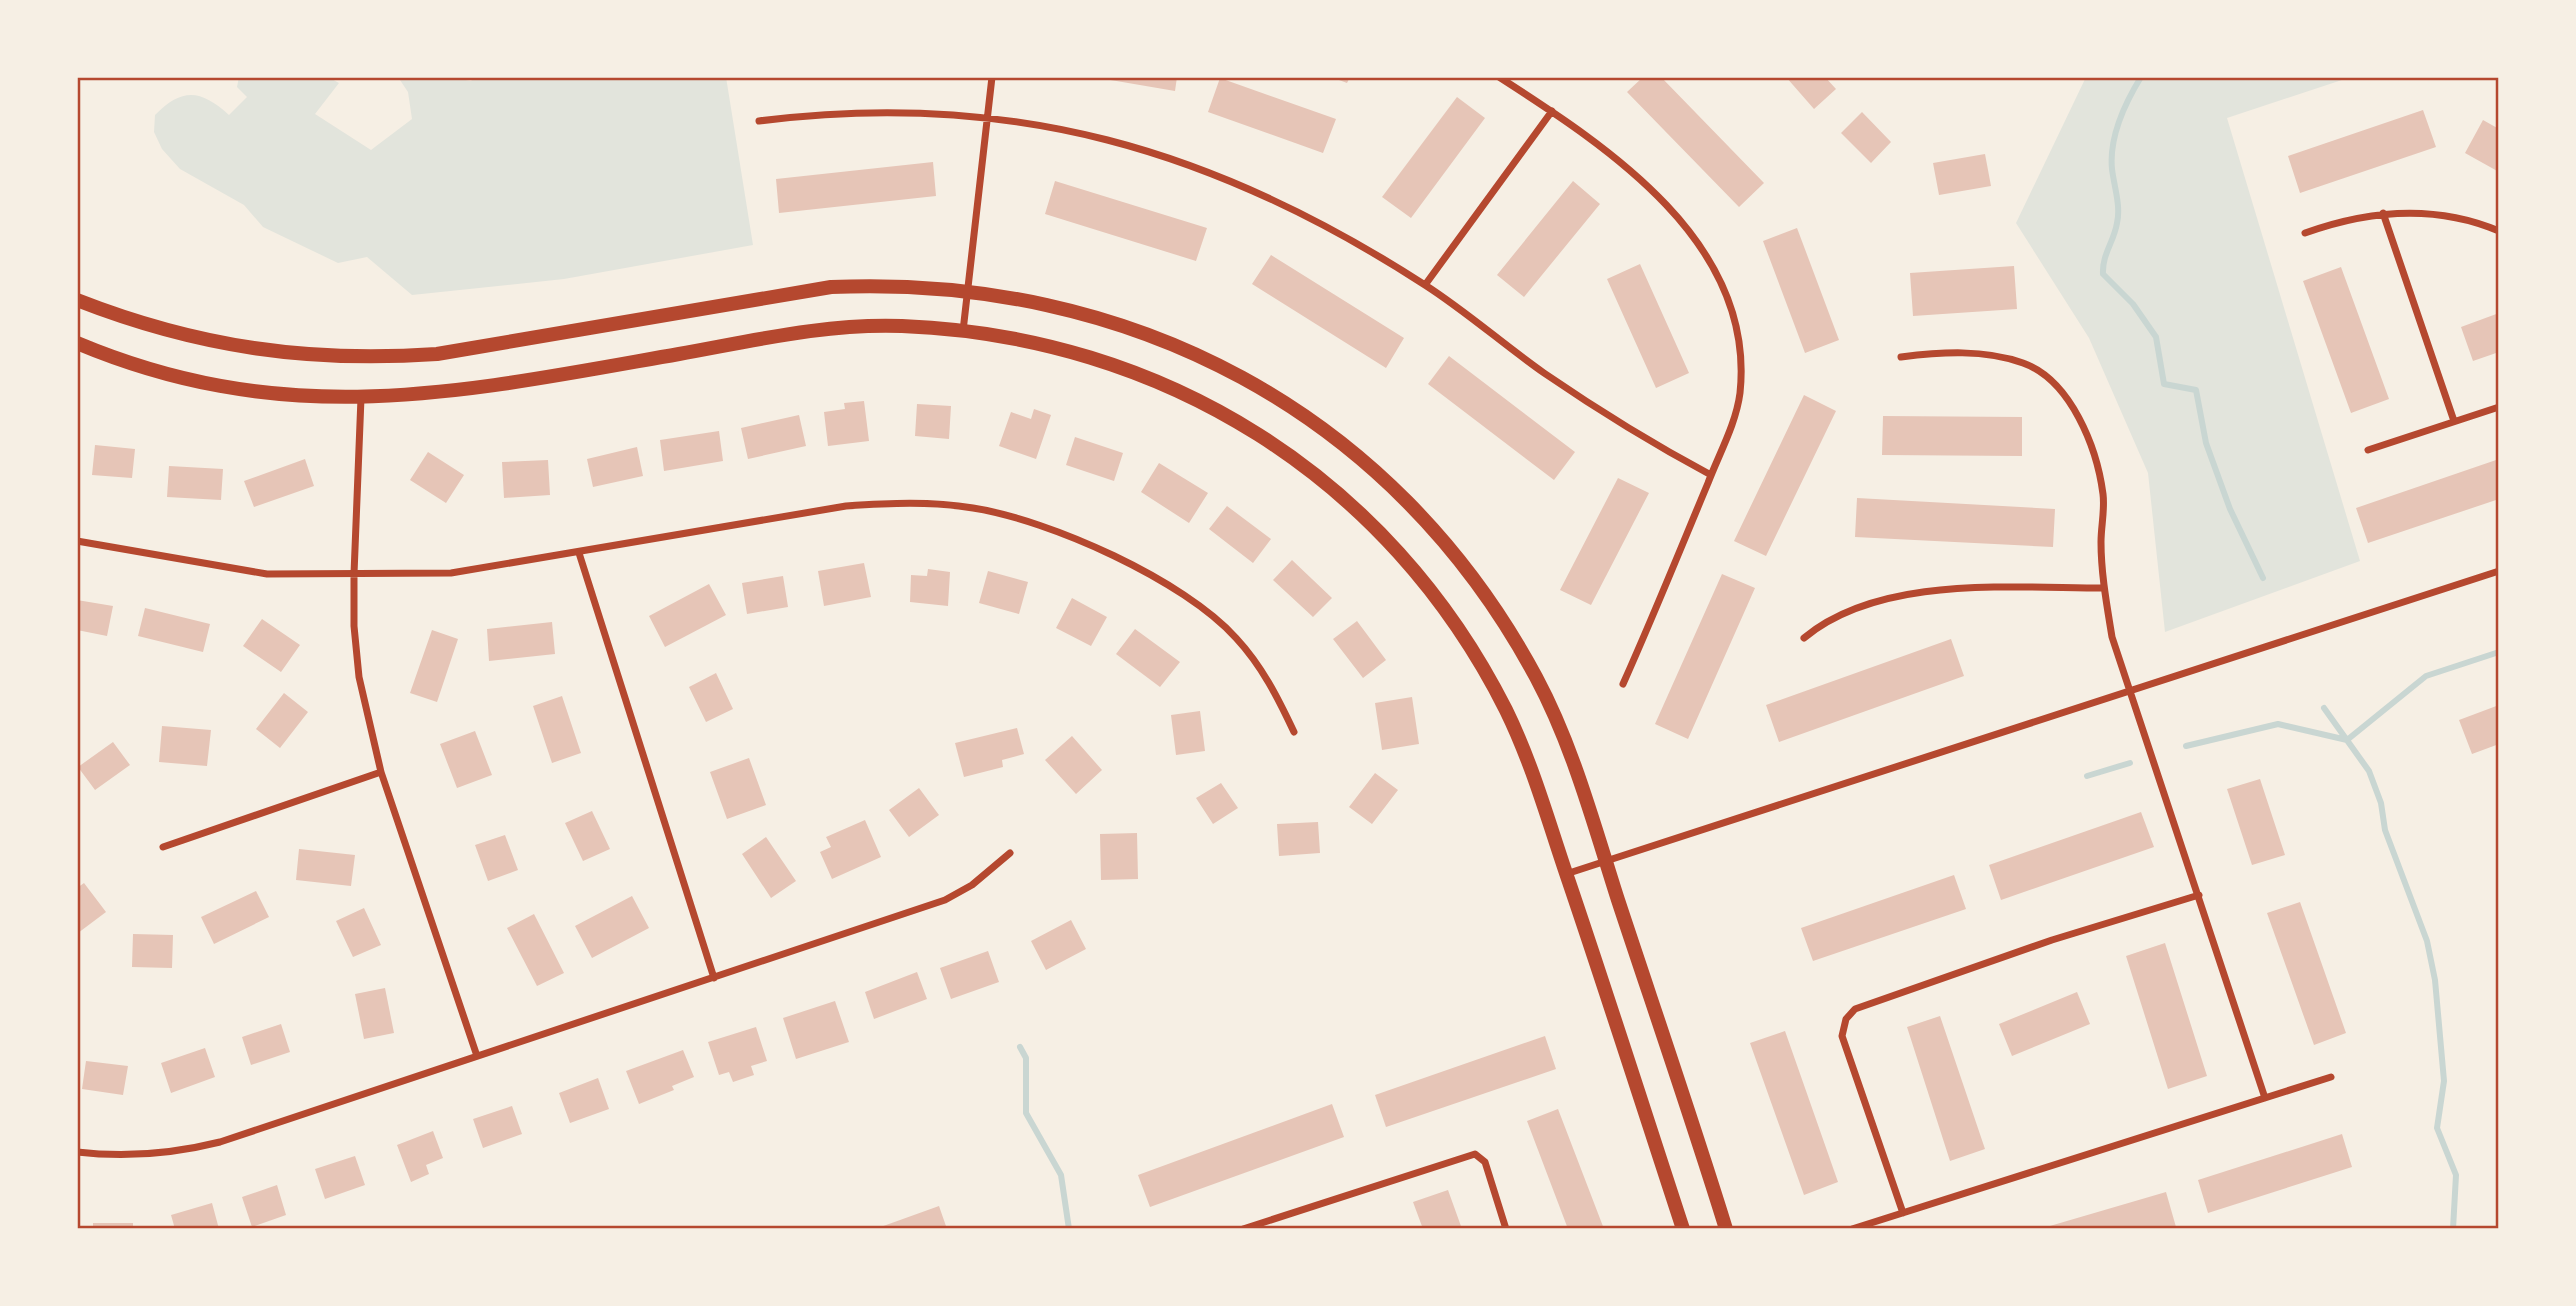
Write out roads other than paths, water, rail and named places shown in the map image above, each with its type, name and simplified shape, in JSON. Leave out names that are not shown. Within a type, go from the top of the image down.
[{"type":"main road","points":[[77,300],[185,336],[245,349],[305,356],[377,358],[437,354],[831,287],[890,285],[967,290],[1050,304],[1102,317],[1189,351],[1248,380],[1307,416],[1357,456],[1431,527],[1473,577],[1508,628],[1537,679],[1562,733],[1606,861],[1726,1229]]},
{"type":"main road","points":[[77,343],[164,374],[251,393],[361,398],[471,391],[793,334],[844,328],[900,326],[963,331],[1077,354],[1137,373],[1195,398],[1279,448],[1338,491],[1415,569],[1488,675],[1527,757],[1678,1222],[1683,1229]]},
{"type":"street","points":[[963,331],[992,77]]},
{"type":"street","points":[[1499,77],[1552,111],[1625,164],[1659,195],[1709,263],[1726,299],[1737,336],[1740,395],[1735,418],[1623,684]]},
{"type":"street","points":[[759,121],[872,111],[988,117],[1102,138],[1230,180],[1302,214],[1425,285],[1611,418],[1711,475]]},
{"type":"street","points":[[1425,285],[1552,111]]},
{"type":"street","points":[[2383,213],[2455,421]]},
{"type":"street","points":[[2305,233],[2338,221],[2383,213],[2445,215],[2499,231]]},
{"type":"street","points":[[1901,357],[1938,352],[1975,354],[2026,364],[2062,394],[2079,418],[2099,468],[2104,498],[2101,540],[2104,589],[2112,637],[2265,1098]]},
{"type":"street","points":[[361,398],[354,574],[354,626],[359,677],[381,772],[477,1056]]},
{"type":"street","points":[[2368,450],[2499,407]]},
{"type":"street","points":[[77,541],[267,574],[451,573],[846,506],[893,502],[976,508],[1082,542],[1137,568],[1202,607],[1235,637],[1259,666],[1275,691],[1294,732]]},
{"type":"street","points":[[579,553],[714,978]]},
{"type":"street","points":[[1566,874],[2499,571]]},
{"type":"street","points":[[1804,638],[1834,616],[1862,604],[1892,596],[2029,588],[2104,589]]},
{"type":"street","points":[[163,847],[381,772]]},
{"type":"street","points":[[77,1152],[126,1156],[189,1150],[945,900],[972,885],[1010,853]]},
{"type":"street","points":[[1903,1213],[1842,1036],[1846,1019],[1856,1009],[1908,989],[2052,940],[2199,895]]},
{"type":"street","points":[[1852,1229],[2331,1077]]},
{"type":"street","points":[[1243,1229],[1475,1153],[1485,1162],[1506,1229]]},
{"type":"waterway","points":[[2141,77],[2124,109],[2113,145],[2112,169],[2118,216],[2104,260],[2103,274],[2133,304],[2156,337],[2164,384],[2196,390],[2206,443],[2230,509],[2263,578]]},
{"type":"waterway","points":[[2186,746],[2278,724],[2347,740],[2426,676],[2499,652]]},
{"type":"waterway","points":[[2324,708],[2369,771],[2381,803],[2385,830],[2427,941],[2435,980],[2444,1081],[2437,1128],[2456,1175],[2453,1229]]},
{"type":"waterway","points":[[2087,776],[2130,763]]},
{"type":"waterway","points":[[1020,1047],[1026,1058],[1026,1113],[1061,1175],[1069,1229]]}]
